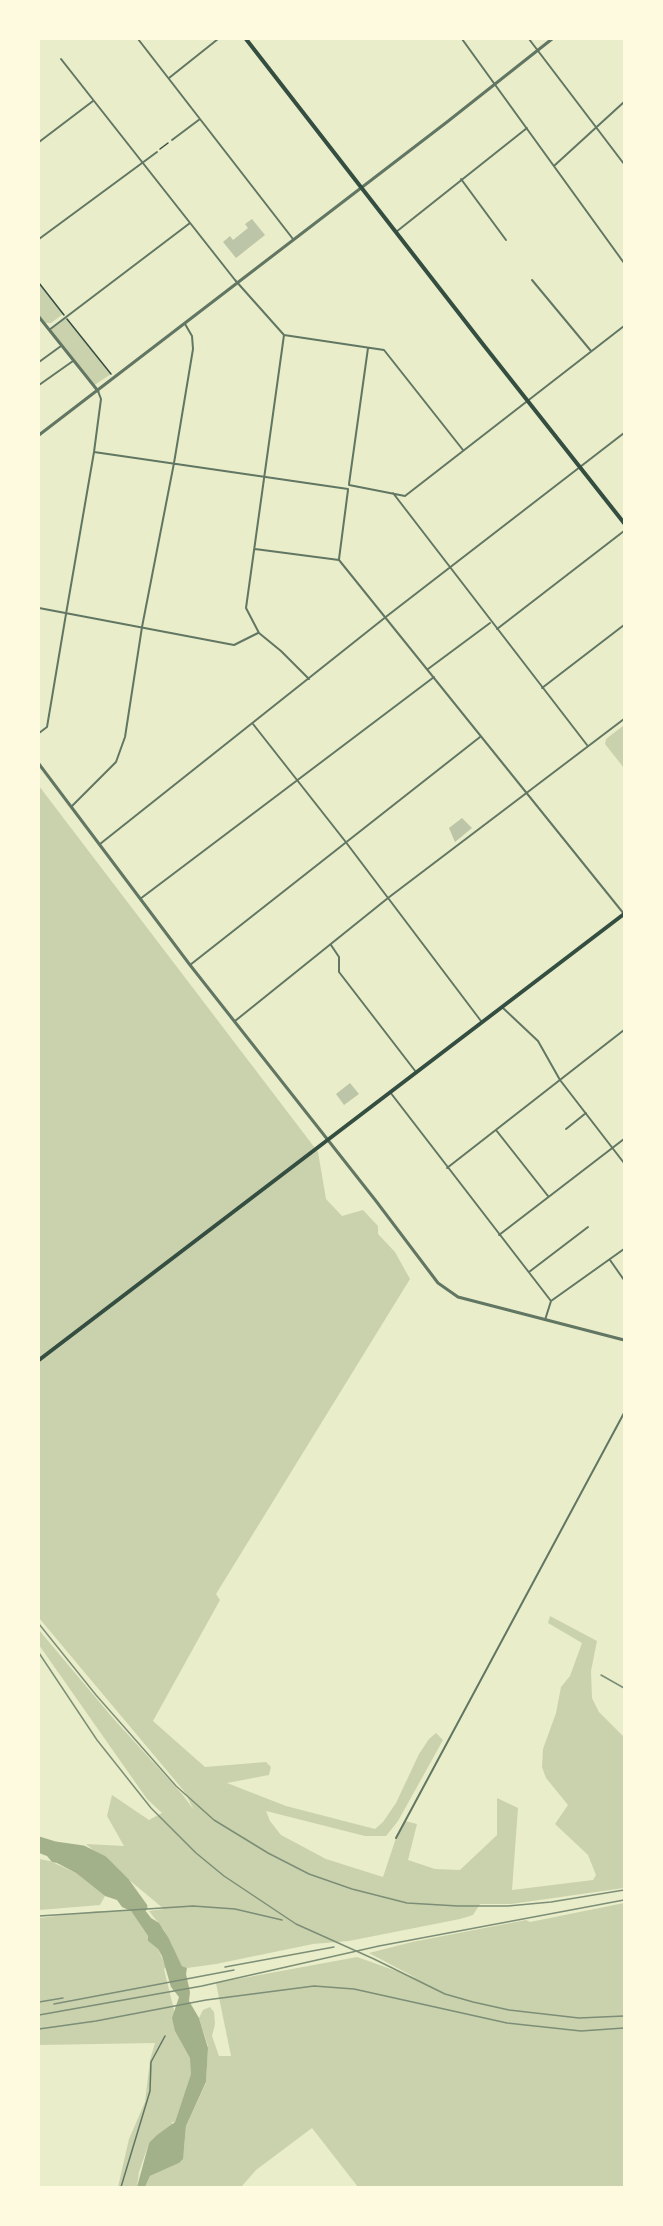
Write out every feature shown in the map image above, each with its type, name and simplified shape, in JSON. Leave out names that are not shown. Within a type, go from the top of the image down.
[{"type":"main road","points":[[246,39],[624,523]]},
{"type":"main road","points":[[39,1359],[624,914]]},
{"type":"street","points":[[138,39],[292,239]]},
{"type":"street","points":[[169,78],[218,39]]},
{"type":"street","points":[[462,39],[624,263]]},
{"type":"street","points":[[530,39],[624,164]]},
{"type":"street","points":[[39,435],[552,39]]},
{"type":"street","points":[[61,59],[236,282],[284,335],[384,350],[464,450]]},
{"type":"street","points":[[39,142],[93,101]]},
{"type":"street","points":[[554,166],[624,102]]},
{"type":"street","points":[[172,140],[200,119]]},
{"type":"street","points":[[396,232],[527,128]]},
{"type":"street","points":[[39,239],[157,152]]},
{"type":"street","points":[[461,179],[506,240]]},
{"type":"street","points":[[49,330],[190,223]]},
{"type":"street","points":[[532,280],[591,351]]},
{"type":"street","points":[[39,316],[98,391],[101,399],[47,727],[39,733]]},
{"type":"street","points":[[71,807],[116,762],[125,737],[142,627],[174,463],[193,349],[192,336],[184,324]]},
{"type":"street","points":[[94,452],[405,496],[624,326]]},
{"type":"street","points":[[284,335],[246,609],[259,633],[281,651],[309,680]]},
{"type":"street","points":[[39,362],[62,346]]},
{"type":"street","points":[[339,560],[368,348]]},
{"type":"street","points":[[39,385],[73,361]]},
{"type":"street","points":[[100,844],[387,616],[624,433]]},
{"type":"street","points":[[393,494],[588,746]]},
{"type":"street","points":[[497,629],[624,531]]},
{"type":"street","points":[[255,549],[339,560],[387,616],[526,794],[624,914]]},
{"type":"street","points":[[39,608],[234,645],[259,633]]},
{"type":"street","points":[[428,669],[491,622]]},
{"type":"street","points":[[542,688],[624,625]]},
{"type":"street","points":[[140,899],[434,677]]},
{"type":"street","points":[[235,1022],[388,898],[624,719]]},
{"type":"street","points":[[253,724],[481,1021]]},
{"type":"street","points":[[190,965],[481,736]]},
{"type":"street","points":[[39,764],[190,965],[438,1283],[458,1296],[624,1340]]},
{"type":"street","points":[[331,945],[339,957],[339,972],[416,1072]]},
{"type":"street","points":[[501,1006],[538,1041],[560,1080],[624,1163]]},
{"type":"street","points":[[447,1168],[624,1030]]},
{"type":"street","points":[[390,1092],[551,1301]]},
{"type":"street","points":[[566,1129],[586,1113]]},
{"type":"street","points":[[496,1130],[549,1197]]},
{"type":"street","points":[[499,1235],[624,1139]]},
{"type":"street","points":[[529,1272],[588,1227]]},
{"type":"street","points":[[545,1320],[551,1301],[624,1249]]},
{"type":"street","points":[[610,1260],[624,1280]]},
{"type":"street","points":[[396,1838],[624,1413]]},
{"type":"lane","points":[[121,2187],[150,2091],[151,2062],[165,2036]]},
{"type":"path","points":[[157,152],[172,140]]},
{"type":"path","points":[[39,283],[111,374]]},
{"type":"shaded area","points":[[39,283],[63,314],[51,323],[44,323],[39,317]]},
{"type":"shaded area","points":[[66,317],[111,374],[93,386],[49,330]]},
{"type":"shaded area","points":[[624,725],[624,768],[605,744],[606,739]]},
{"type":"shaded area","points":[[39,786],[318,1152],[326,1199],[342,1216],[363,1210],[378,1226],[378,1234],[395,1252],[410,1279],[216,1594],[220,1600],[153,1721],[205,1767],[266,1762],[271,1767],[269,1775],[227,1783],[286,1806],[375,1829],[383,1822],[396,1803],[419,1754],[436,1733],[443,1740],[398,1821],[386,1836],[365,1836],[266,1811],[270,1821],[281,1835],[326,1859],[383,1877],[396,1838],[405,1821],[417,1824],[408,1860],[435,1869],[460,1870],[497,1835],[497,1798],[518,1808],[512,1890],[593,1880],[596,1875],[588,1855],[555,1824],[568,1805],[546,1778],[542,1767],[543,1749],[556,1713],[561,1687],[570,1676],[582,1643],[548,1623],[550,1616],[597,1641],[591,1671],[592,1698],[599,1712],[624,1737],[624,1888],[511,1904],[480,1904],[473,1915],[460,1919],[349,1941],[313,1944],[187,1968],[182,1966],[164,1930],[149,1911],[164,1909],[86,1844],[124,1846],[107,1816],[112,1795],[149,1820],[162,1813],[147,1799],[39,1645],[39,1630],[194,1810],[184,1791],[39,1618]]},
{"type":"shaded area","points":[[39,1840],[55,1847],[96,1857],[124,1879],[130,1891],[151,1918],[159,1923],[182,1966],[187,1968],[189,2001],[199,2018],[208,2048],[206,2082],[186,2126],[183,2159],[150,2176],[145,2187],[137,2187],[149,2143],[175,2122],[191,2074],[190,2058],[175,2031],[172,2018],[179,1997],[171,1987],[162,1956],[158,1949],[148,1941],[148,1936],[131,1911],[122,1907],[117,1900],[105,1896],[76,1873],[39,1853]]},
{"type":"shaded area","points":[[39,1859],[50,1861],[76,1873],[105,1896],[100,1905],[39,1910]]},
{"type":"shaded area","points":[[624,1903],[624,2187],[358,2187],[312,2128],[256,2170],[242,2186],[145,2187],[150,2176],[179,2163],[184,2148],[186,2126],[206,2083],[208,2046],[199,2018],[203,2010],[210,2007],[214,2012],[215,2024],[212,2036],[219,2056],[231,2056],[216,1983],[357,1957],[416,1978],[369,1953],[412,1942]]},
{"type":"shaded area","points":[[97,1911],[131,1911],[148,1936],[148,1941],[158,1949],[166,1967],[164,1969],[182,2043],[192,2059],[191,2075],[175,2122],[172,2122],[172,2127],[149,2143],[139,2172],[137,2187],[118,2187],[129,2139],[145,2102],[150,2060],[155,2043],[39,2045],[39,1918]]},
{"type":"building","points":[[252,219],[265,235],[236,258],[223,242],[230,236],[233,240],[248,228],[245,224]]},
{"type":"building","points":[[462,818],[472,828],[455,842],[449,828]]},
{"type":"building","points":[[350,1083],[359,1094],[344,1105],[336,1094]]},
{"type":"waterway","points":[[39,1841],[83,1850],[103,1860],[125,1882],[143,1907]]},
{"type":"railway","points":[[39,1624],[96,1695],[176,1786],[214,1820],[268,1853],[309,1874],[352,1889],[407,1903],[458,1906],[508,1906],[551,1902],[624,1890]]},
{"type":"railway","points":[[39,1653],[97,1740],[151,1808],[196,1853],[224,1876],[296,1924],[445,1994],[473,2002],[509,2010],[579,2018],[624,2016]]},
{"type":"railway","points":[[601,1675],[624,1688]]},
{"type":"railway","points":[[39,2015],[202,1986],[379,1946],[624,1900]]},
{"type":"railway","points":[[39,1916],[193,1906],[235,1909],[282,1920]]},
{"type":"railway","points":[[225,1967],[334,1947]]},
{"type":"railway","points":[[54,2004],[234,1970]]},
{"type":"railway","points":[[39,2029],[96,2021],[206,2000],[314,1986],[354,1989],[507,2023],[581,2031],[624,2028]]},
{"type":"railway","points":[[39,2002],[63,1998]]}]
